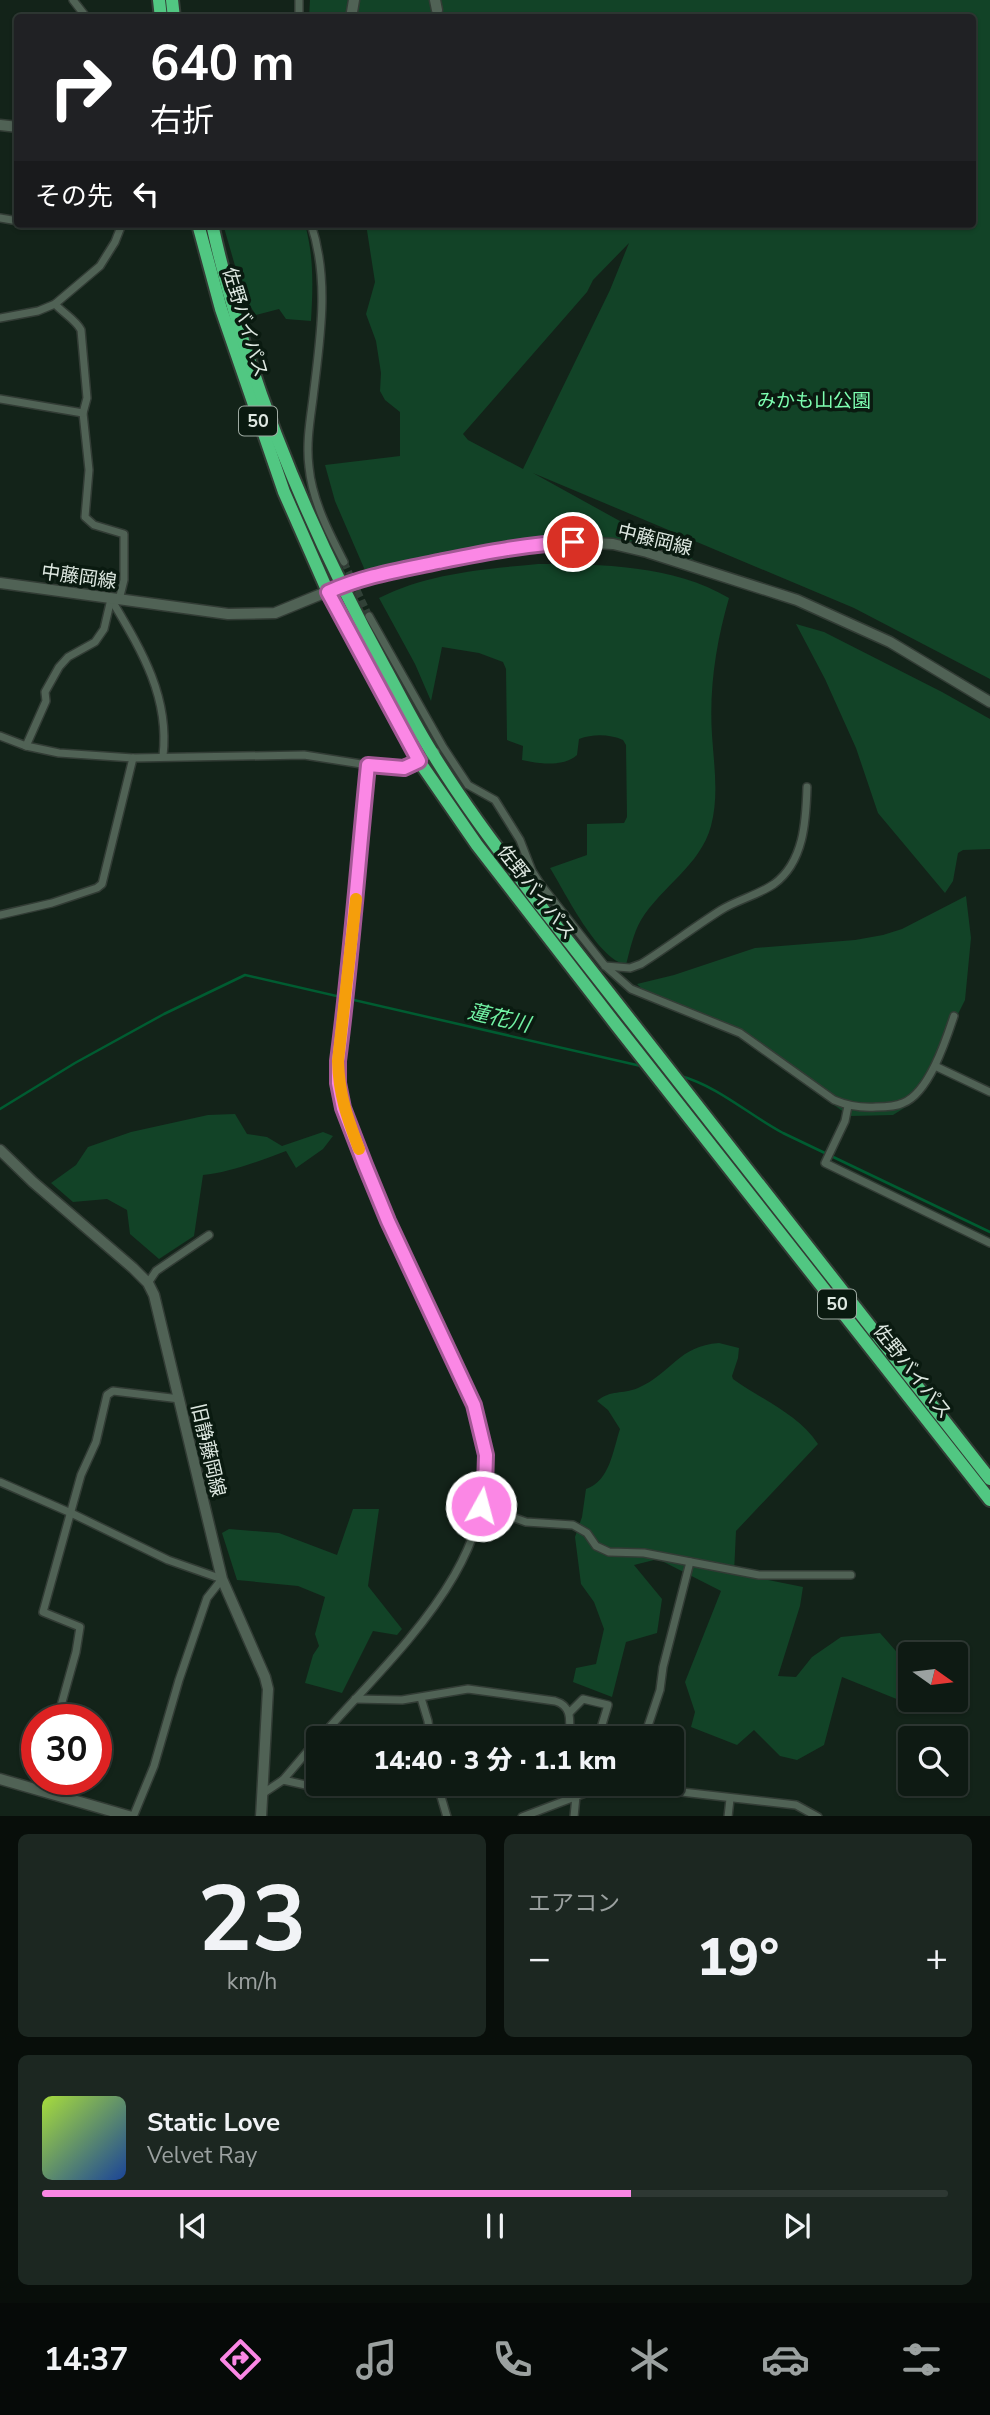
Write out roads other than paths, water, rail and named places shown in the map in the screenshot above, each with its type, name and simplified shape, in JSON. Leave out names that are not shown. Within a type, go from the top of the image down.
[{"type":"highway","name":"佐野バイパス","points":[[199,228],[220,309],[284,492],[328,592],[419,761],[477,845],[583,983],[990,1500]]},
{"type":"highway","name":"佐野バイパス","points":[[213,228],[255,378],[293,478],[341,586],[494,845],[990,1479]]},
{"type":"main road","name":"中藤岡線","points":[[0,583],[228,614],[264,614],[290,609],[341,586],[376,575],[536,544],[613,544],[647,552],[797,600],[890,642],[990,702]]},
{"type":"main road","name":"旧静藤岡線","points":[[0,1150],[33,1182],[134,1268],[155,1295],[222,1579],[268,1689],[261,1816]]},
{"type":"main road","points":[[0,1779],[21,1782]]},
{"type":"main road","points":[[69,1795],[132,1816]]},
{"type":"street","points":[[73,0],[84,14]]},
{"type":"street","points":[[0,318],[38,311],[55,304],[100,266],[120,228]]},
{"type":"street","points":[[312,228],[319,248],[323,296],[322,331],[308,440],[308,466],[311,484],[328,531],[344,562]]},
{"type":"street","points":[[26,746],[46,701],[45,692],[59,667],[68,657],[95,642],[104,629],[124,580],[124,534],[94,525],[85,517],[89,470],[83,413],[88,398],[81,330],[78,324],[65,316],[55,304]]},
{"type":"street","points":[[0,400],[83,413]]},
{"type":"street","points":[[115,599],[153,676],[164,725],[163,756]]},
{"type":"street","points":[[369,616],[438,750],[468,785],[495,800],[520,840],[532,871],[541,885],[604,966],[631,989],[740,1033],[834,1100],[848,1106],[888,1107],[906,1103],[926,1081],[935,1066],[954,1016]]},
{"type":"street","points":[[0,736],[26,746],[59,753],[133,758],[304,755],[404,768],[438,750]]},
{"type":"street","points":[[0,915],[52,903],[102,884],[133,758]]},
{"type":"street","points":[[331,1726],[416,1630],[450,1585],[469,1544],[485,1487],[486,1455],[474,1405],[388,1221],[343,1108],[338,1083],[368,765]]},
{"type":"street","points":[[604,966],[630,968],[641,964],[721,910],[772,885],[788,872],[797,855],[806,816],[807,787]]},
{"type":"street","points":[[935,1066],[990,1092]]},
{"type":"street","points":[[848,1106],[845,1121],[825,1163],[990,1243]]},
{"type":"street","points":[[148,1283],[156,1271],[209,1235]]},
{"type":"street","points":[[61,1704],[80,1627],[43,1612],[81,1475],[96,1443],[107,1395],[113,1391],[180,1399]]},
{"type":"street","points":[[0,1482],[168,1560],[222,1579],[207,1598],[154,1766],[132,1816]]},
{"type":"street","points":[[481,1506],[526,1522],[573,1525],[587,1533],[596,1546],[609,1552],[644,1553],[759,1575],[851,1575]]},
{"type":"street","points":[[648,1726],[660,1690],[663,1667],[690,1562]]},
{"type":"street","points":[[355,1699],[382,1701],[421,1698],[455,1690],[486,1690],[555,1701],[566,1707],[569,1726]]},
{"type":"street","points":[[421,1698],[429,1726]]},
{"type":"street","points":[[569,1713],[583,1699],[608,1705],[602,1726]]},
{"type":"street","points":[[262,1794],[283,1780],[306,1754]]},
{"type":"street","points":[[283,1780],[306,1785]]},
{"type":"street","points":[[684,1792],[796,1805],[818,1816]]},
{"type":"street","points":[[441,1796],[447,1816]]},
{"type":"street","points":[[522,1816],[576,1796],[575,1816]]},
{"type":"street","points":[[728,1816],[730,1799]]},
{"type":"waterway","name":"蓮花川","points":[[0,1109],[75,1063],[164,1014],[245,975],[641,1066]]},
{"type":"waterway","name":"蓮花川","points":[[681,1076],[721,1094],[783,1133],[990,1232]]},
{"type":"tunnel","points":[[344,562],[369,616]]},
{"type":"park label","name":"みかも山公園","points":[[814,400]]}]
